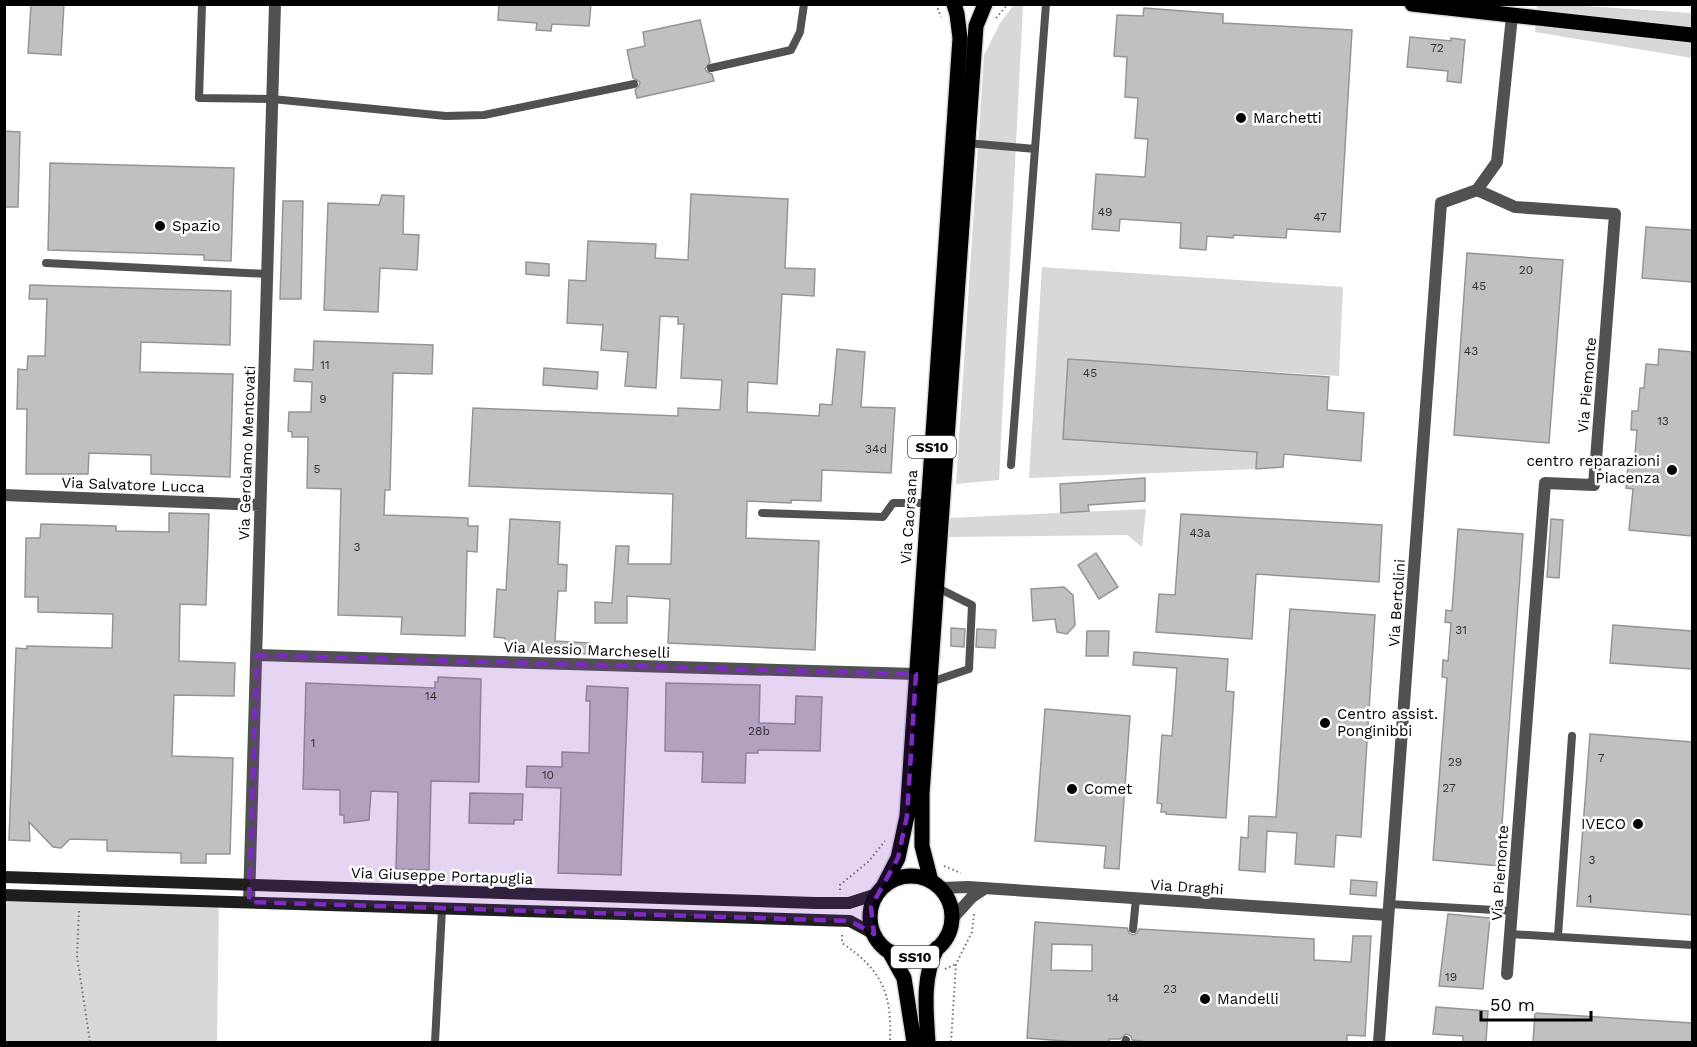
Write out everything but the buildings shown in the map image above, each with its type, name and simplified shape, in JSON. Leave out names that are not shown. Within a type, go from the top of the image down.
[{"type":"main road","name":"Via Caorsana","points":[[880,890],[898,858],[907,816],[960,38],[954,4]]},
{"type":"main road","name":"SS10","points":[[928,1042],[926,988],[930,961],[950,930],[952,919],[951,908],[936,884],[924,855],[921,828],[976,26],[985,4]]},
{"type":"main road","points":[[1412,4],[1692,35]]},
{"type":"main road","points":[[880,890],[895,879],[907,876],[920,876],[936,884]]},
{"type":"main road","name":"Via Giuseppe Portapuglia","points":[[4,877],[841,903],[849,903],[880,890]]},
{"type":"main road","name":"SS10","points":[[880,890],[871,907],[870,920],[880,944],[901,956],[914,958],[926,955],[938,948]]},
{"type":"main road","points":[[4,895],[850,921],[874,934]]},
{"type":"main road","name":"SS10","points":[[889,951],[904,978],[914,1042]]},
{"type":"street","name":"Via Gerolamo Mentovati","points":[[249,902],[274,4]]},
{"type":"street","points":[[1476,190],[1497,162],[1512,16]]},
{"type":"street","name":"Via Bertolini","points":[[1379,1042],[1442,203],[1476,190]]},
{"type":"street","name":"Via Piemonte","points":[[1476,190],[1515,207],[1616,214],[1594,485],[1545,483],[1507,974]]},
{"type":"street","name":"Via Salvatore Lucca","points":[[4,495],[260,505]]},
{"type":"street","name":"Via Alessio Marcheselli","points":[[256,655],[916,674]]},
{"type":"street","points":[[936,884],[970,892],[952,919]]},
{"type":"street","name":"Via Draghi","points":[[970,892],[984,889],[1136,899],[1389,910]]},
{"type":"lane","points":[[202,4],[199,98],[272,99],[446,116],[484,115],[634,84]]},
{"type":"lane","points":[[711,68],[790,50],[800,32],[804,4]]},
{"type":"lane","points":[[1011,465],[1046,4]]},
{"type":"lane","points":[[967,143],[1035,149]]},
{"type":"lane","points":[[46,263],[267,274]]},
{"type":"lane","points":[[762,513],[883,517],[893,503],[928,503]]},
{"type":"lane","points":[[931,682],[969,669],[972,605],[938,588]]},
{"type":"lane","points":[[1558,936],[1572,736]]},
{"type":"lane","points":[[1133,929],[1136,899]]},
{"type":"lane","points":[[435,1042],[442,909]]},
{"type":"lane","points":[[1389,910],[1512,911]]},
{"type":"lane","points":[[1510,934],[1692,945]]},
{"type":"path","points":[[936,4],[942,20]]},
{"type":"path","points":[[994,20],[1008,4]]},
{"type":"path","points":[[841,903],[840,885],[869,861],[884,845],[887,835]]},
{"type":"path","points":[[942,866],[963,875],[970,892],[974,918],[972,932],[956,964],[951,1042]]},
{"type":"path","points":[[80,897],[77,956],[90,1042]]},
{"type":"path","points":[[842,921],[842,943],[859,955],[879,977],[886,994],[891,1020],[890,1042]]},
{"type":"highlighted area","points":[[256,655],[916,674],[907,816],[898,858],[871,907],[874,934],[850,921],[249,902]]},
{"type":"shaded area","points":[[1014,5],[1023,5],[999,480],[956,484],[984,55],[1000,23]]},
{"type":"shaded area","points":[[1537,5],[1692,13],[1692,58],[1535,32]]},
{"type":"shaded area","points":[[1042,267],[1343,287],[1339,376],[1068,359],[1063,439],[1257,452],[1256,469],[1029,478]]},
{"type":"shaded area","points":[[1146,509],[1142,547],[1127,535],[946,537],[948,518]]},
{"type":"shaded area","points":[[5,896],[219,902],[217,1042],[5,1042]]},
{"type":"place","name":"Marchetti","points":[[1241,118]]},
{"type":"place","name":"Spazio","points":[[160,226]]},
{"type":"place","name":"centro reparazioni Piacenza","points":[[1672,470]]},
{"type":"place","name":"Centro assist. Ponginibbi","points":[[1325,723]]},
{"type":"place","name":"Comet","points":[[1072,789]]},
{"type":"place","name":"IVECO","points":[[1638,824]]},
{"type":"place","name":"Mandelli","points":[[1205,999]]}]
